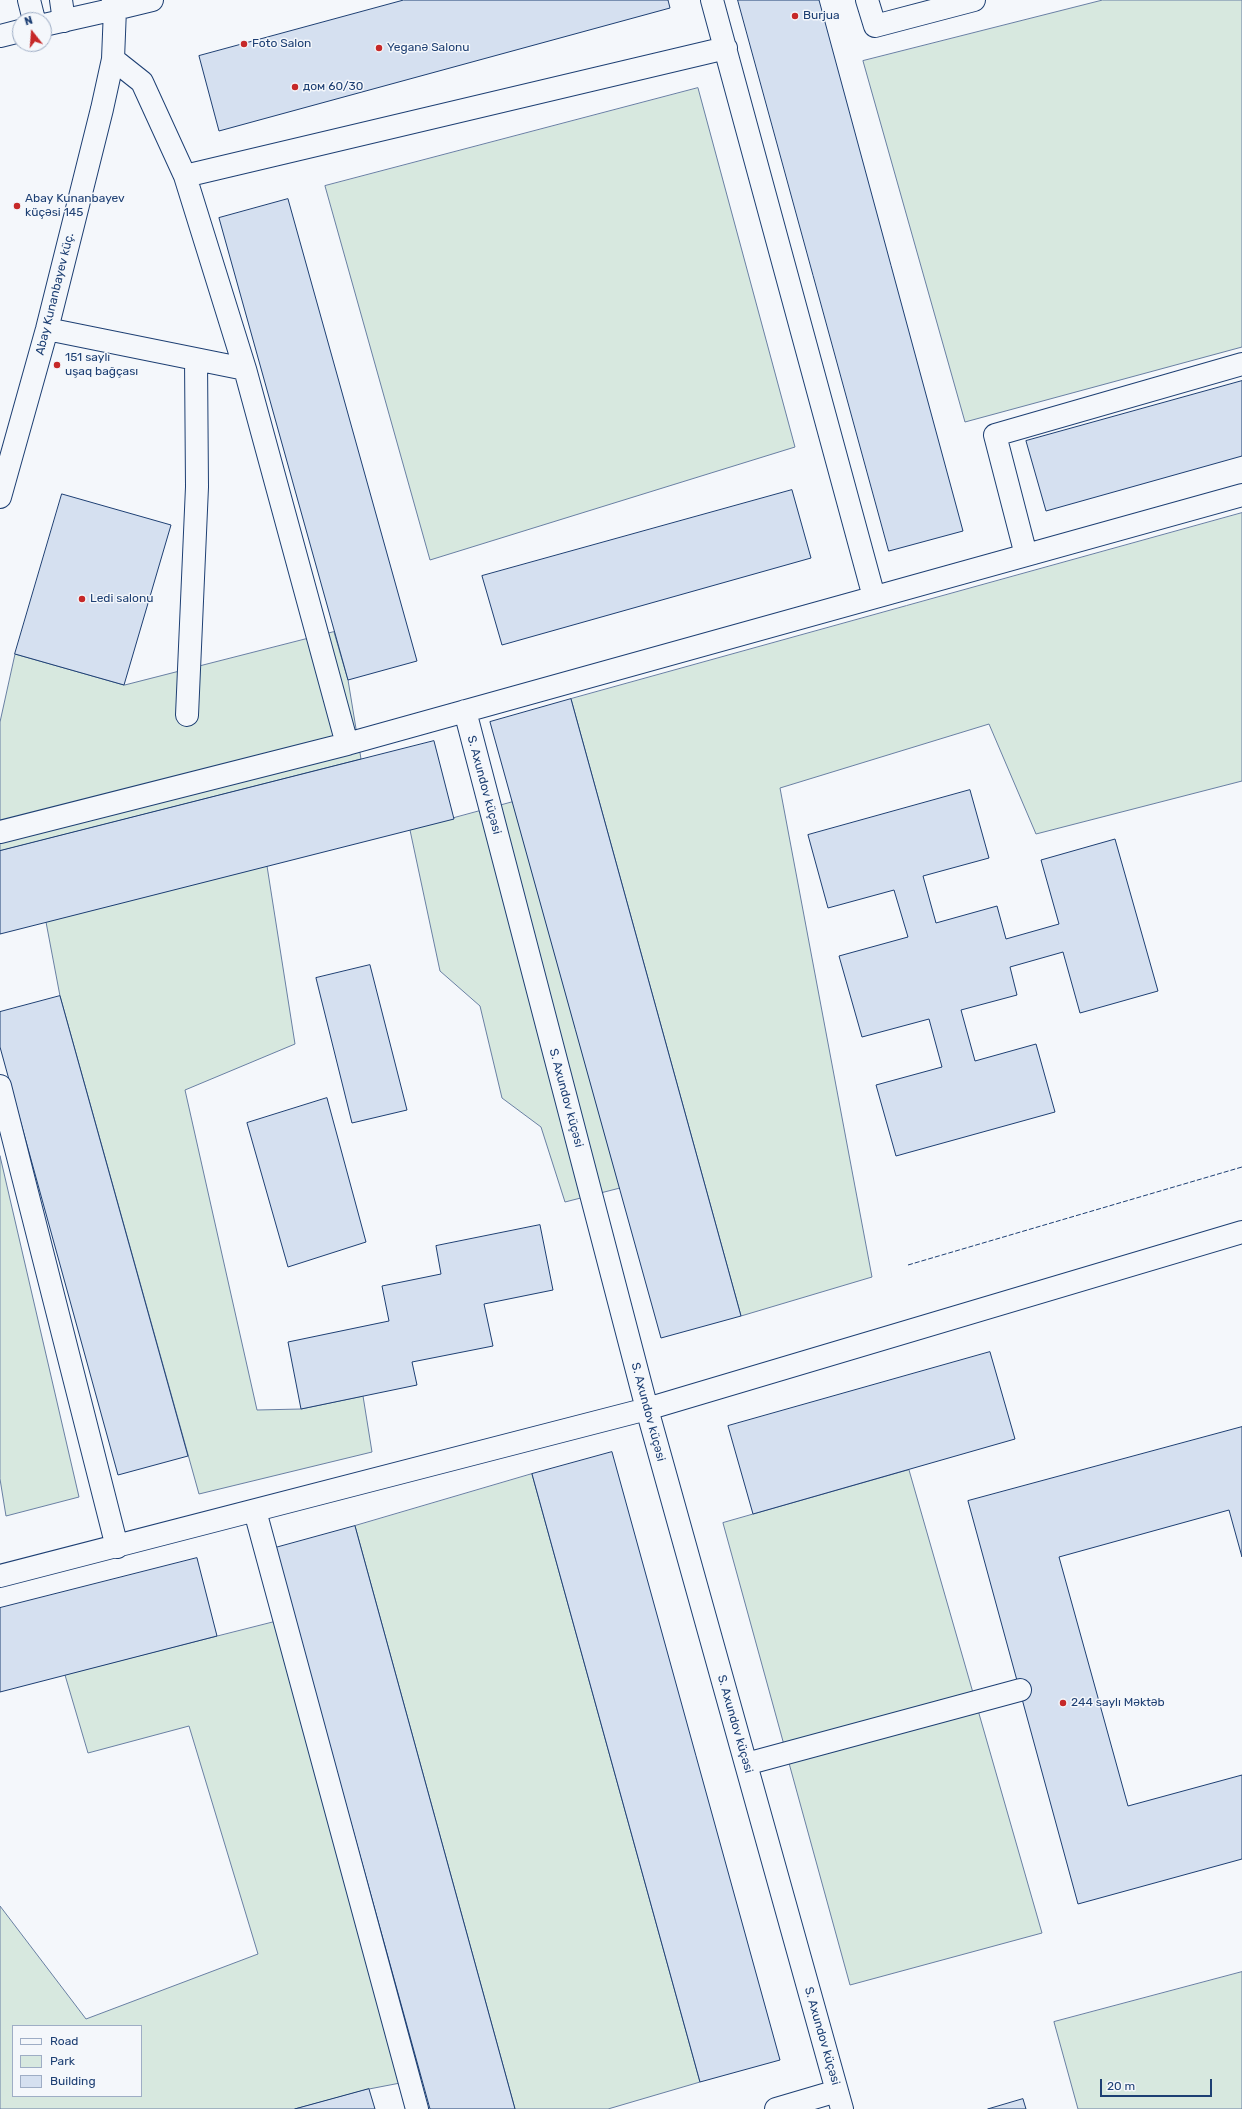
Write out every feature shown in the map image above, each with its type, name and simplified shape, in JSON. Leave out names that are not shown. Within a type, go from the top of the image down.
[{"type":"street","points":[[29,0],[32,12]]},
{"type":"street","points":[[57,15],[152,0]]},
{"type":"street","points":[[712,0],[874,597]]},
{"type":"street","points":[[867,0],[875,26],[974,0]]},
{"type":"street","name":"Abay Kunanbayev küç.","points":[[0,497],[47,329],[102,109],[113,59],[114,5]]},
{"type":"street","points":[[0,36],[12,33]]},
{"type":"street","points":[[185,176],[726,48]]},
{"type":"street","points":[[113,59],[142,82],[185,176],[245,369],[347,744]]},
{"type":"street","points":[[47,329],[245,369]]},
{"type":"street","points":[[187,715],[197,488],[196,360]]},
{"type":"street","points":[[1026,555],[995,435],[1242,364]]},
{"type":"street","points":[[0,832],[347,744],[465,712],[1242,495]]},
{"type":"street","name":"S. Axundov küçəsi","points":[[465,712],[647,1409],[839,2100]]},
{"type":"street","points":[[0,1086],[117,1547]]},
{"type":"street","points":[[0,1576],[647,1409],[1242,1232]]},
{"type":"street","points":[[256,1511],[417,2109]]},
{"type":"street","points":[[746,1764],[1020,1690]]},
{"type":"street","points":[[776,2109],[839,2100]]},
{"type":"green space","points":[[1103,0],[1242,0],[1242,347],[965,422],[863,61]]},
{"type":"green space","points":[[698,88],[795,447],[430,560],[325,186]]},
{"type":"green space","points":[[1242,513],[1242,781],[1036,834],[989,724],[780,788],[872,1277],[741,1316],[571,699]]},
{"type":"green space","points":[[334,632],[348,680],[361,759],[0,851],[0,722],[15,654],[124,685]]},
{"type":"green space","points":[[513,802],[620,1188],[565,1202],[541,1127],[502,1098],[480,1006],[440,971],[410,830]]},
{"type":"green space","points":[[267,866],[295,1044],[185,1090],[257,1410],[301,1409],[363,1396],[372,1452],[199,1494],[60,996],[46,922]]},
{"type":"green space","points":[[0,1156],[79,1497],[6,1516],[0,1479]]},
{"type":"green space","points":[[909,1470],[1042,1933],[850,1985],[723,1523]]},
{"type":"green space","points":[[532,1474],[700,2082],[608,2109],[515,2109],[355,1526]]},
{"type":"green space","points":[[294,1617],[421,2079],[369,2089],[295,2109],[0,2109],[0,1906],[86,2019],[258,1954],[189,1726],[88,1753],[65,1675]]},
{"type":"green space","points":[[1242,1972],[1242,2109],[1078,2109],[1054,2022]]},
{"type":"building","name":"дом 60/30","points":[[404,0],[668,0],[670,8],[219,131],[199,56]]},
{"type":"building","points":[[738,0],[819,0],[963,531],[889,551]]},
{"type":"building","points":[[288,199],[417,661],[348,680],[219,218]]},
{"type":"building","points":[[1242,381],[1242,456],[1046,511],[1026,441]]},
{"type":"building","points":[[792,490],[811,558],[502,645],[482,576]]},
{"type":"building","points":[[62,494],[171,525],[124,685],[15,654]]},
{"type":"building","points":[[571,699],[741,1316],[661,1338],[490,722]]},
{"type":"building","points":[[434,741],[454,819],[0,934],[0,851]]},
{"type":"building","points":[[970,790],[989,858],[923,876],[936,923],[997,906],[1006,939],[1059,924],[1041,860],[1115,839],[1158,991],[1080,1013],[1063,952],[1010,967],[1017,995],[961,1010],[975,1061],[1036,1044],[1055,1112],[896,1156],[876,1085],[942,1067],[929,1019],[862,1037],[839,956],[908,937],[894,890],[828,908],[808,835]]},
{"type":"building","points":[[370,965],[407,1110],[352,1123],[316,978]]},
{"type":"building","points":[[60,996],[188,1456],[118,1475],[0,1047],[0,1012]]},
{"type":"building","points":[[327,1098],[366,1242],[288,1267],[247,1123]]},
{"type":"building","points":[[540,1225],[553,1290],[484,1304],[493,1346],[412,1362],[417,1385],[301,1409],[288,1342],[389,1321],[382,1286],[441,1274],[436,1246]]},
{"type":"building","points":[[990,1352],[1015,1439],[753,1514],[728,1426]]},
{"type":"building","points":[[1242,1427],[1242,1557],[1229,1510],[1059,1557],[1128,1806],[1242,1775],[1242,1859],[1078,1904],[968,1501]]},
{"type":"building","points":[[612,1452],[780,2060],[700,2082],[532,1474]]},
{"type":"building","points":[[355,1526],[515,2109],[430,2109],[275,1548]]},
{"type":"building","points":[[197,1558],[217,1636],[0,1692],[0,1608]]},
{"type":"building","points":[[369,2089],[375,2109],[295,2109]]},
{"type":"building","points":[[1023,2099],[1026,2109],[988,2109]]},
{"type":"fence","points":[[908,1265],[1242,1167]]},
{"type":"place","name":"Burjua","points":[[795,16]]},
{"type":"place","name":"Foto Salon","points":[[244,44]]},
{"type":"place","name":"Yeganə Salonu","points":[[379,48]]},
{"type":"place","name":"дом 60/30","points":[[295,87]]},
{"type":"place","name":"Abay Kunanbayev küçəsi 145","points":[[17,206]]},
{"type":"place","name":"151 saylı uşaq bağçası","points":[[57,365]]},
{"type":"place","name":"Ledi salonu","points":[[82,599]]},
{"type":"place","name":"244 saylı Məktəb","points":[[1063,1703]]}]
